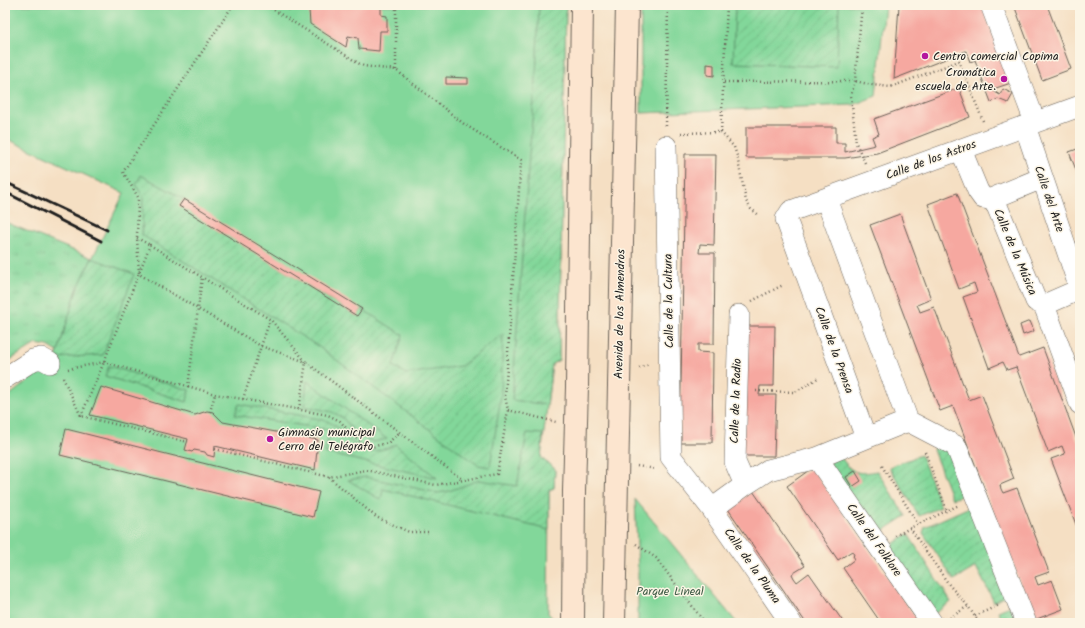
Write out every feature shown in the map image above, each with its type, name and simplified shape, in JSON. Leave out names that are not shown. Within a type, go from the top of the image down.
[{"type":"main road","points":[[573,623],[582,5]]},
{"type":"main road","name":"Avenida de los Almendros","points":[[614,623],[627,5]]},
{"type":"street","name":"Calle del Arte","points":[[991,5],[1030,124],[1042,178],[1078,283],[1078,292]]},
{"type":"street","name":"Calle de los Astros","points":[[786,219],[791,211],[1080,106]]},
{"type":"street","name":"Calle de la Cultura","points":[[664,463],[666,140]]},
{"type":"street","name":"Calle de la Música","points":[[961,150],[978,191],[983,198],[991,199],[997,206],[1036,301],[1044,305],[1080,404]]},
{"type":"street","points":[[991,199],[1042,178]]},
{"type":"street","points":[[826,199],[908,421],[956,446],[1026,623]]},
{"type":"street","name":"Calle de la Prensa","points":[[786,219],[866,438]]},
{"type":"street","points":[[1044,305],[1078,292]]},
{"type":"street","name":"Calle de la Radio","points":[[739,315],[734,462],[745,485]]},
{"type":"street","points":[[5,378],[33,360],[41,358],[55,367]]},
{"type":"street","points":[[712,509],[768,470],[817,458],[908,421]]},
{"type":"street","name":"Calle del Folklore","points":[[817,458],[878,546],[940,621]]},
{"type":"street","name":"Calle de la Pluma","points":[[664,463],[712,509],[791,623]]},
{"type":"path","points":[[139,274],[137,237],[138,197],[123,172],[233,5]]},
{"type":"path","points":[[215,449],[329,476],[366,470],[436,485],[498,474],[508,410],[506,397],[521,160],[464,124],[396,70],[363,66],[266,5]]},
{"type":"path","points":[[396,5],[396,70]]},
{"type":"path","points":[[668,5],[666,140],[722,132]]},
{"type":"path","points":[[727,5],[722,132],[734,147],[746,201],[751,209],[759,214]]},
{"type":"path","points":[[863,5],[855,81],[851,96],[856,143],[865,164]]},
{"type":"path","points":[[1078,5],[1080,10]]},
{"type":"path","points":[[724,82],[855,81],[891,87],[959,61],[983,121]]},
{"type":"path","points":[[137,237],[271,320],[306,362],[464,480]]},
{"type":"path","points":[[81,416],[150,245]]},
{"type":"path","points":[[139,274],[261,346],[306,362]]},
{"type":"path","points":[[188,386],[202,277]]},
{"type":"path","points":[[739,315],[744,305],[783,285]]},
{"type":"path","points":[[243,399],[271,320]]},
{"type":"path","points":[[188,442],[81,416],[55,367],[104,362],[215,394],[328,415],[340,421],[354,437],[370,447],[388,443],[400,432]]},
{"type":"path","points":[[299,410],[306,362]]},
{"type":"path","points":[[736,390],[795,392],[818,378]]},
{"type":"path","points":[[210,412],[215,394]]},
{"type":"path","points":[[508,410],[561,423]]},
{"type":"path","points":[[924,450],[947,511]]},
{"type":"path","points":[[631,465],[664,463]]},
{"type":"path","points":[[882,466],[918,524]]},
{"type":"path","points":[[329,476],[376,517],[409,532],[430,532]]},
{"type":"path","points":[[878,546],[918,524],[976,498]]},
{"type":"path","points":[[910,528],[950,586],[968,606],[979,623]]},
{"type":"path","points":[[631,539],[656,558],[705,623]]},
{"type":"path","points":[[975,616],[1016,597]]},
{"type":"path","points":[[940,621],[968,606]]},
{"type":"green space","points":[[5,5],[566,5],[559,360],[552,364],[541,458],[555,469],[554,488],[549,490],[548,613],[557,623],[5,623],[5,399],[56,358],[77,290],[124,193],[5,138]]},
{"type":"green space","points":[[539,5],[566,5],[559,360],[552,364],[547,405],[512,400],[529,155],[536,77]]},
{"type":"green space","points":[[641,5],[885,5],[876,96],[853,105],[641,113]]},
{"type":"green space","points":[[735,5],[839,5],[837,67],[733,63]]},
{"type":"green space","points":[[141,175],[184,199],[180,206],[357,316],[362,309],[403,335],[393,366],[406,374],[461,366],[503,334],[501,396],[490,467],[478,465],[319,347],[142,235],[143,197],[136,185]]},
{"type":"green space","points":[[5,222],[92,258],[77,290],[58,352],[48,346],[36,344],[5,363]]},
{"type":"green space","points":[[92,258],[134,274],[103,355],[56,358],[77,290]]},
{"type":"green space","points":[[109,366],[189,390],[187,402],[105,376]]},
{"type":"green space","points":[[307,381],[387,439],[373,442],[356,434],[343,418],[332,412],[304,406]]},
{"type":"green space","points":[[239,404],[325,420],[336,426],[352,443],[371,452],[388,448],[395,444],[437,478],[325,453],[330,430],[235,415]]},
{"type":"green space","points":[[527,433],[543,434],[541,458],[555,469],[554,488],[549,490],[549,530],[383,489],[381,500],[348,480],[366,477],[438,493],[449,491],[479,480],[517,486]]},
{"type":"green space","points":[[937,441],[953,449],[969,493],[952,499],[933,450]]},
{"type":"green space","points":[[921,455],[941,507],[919,516],[889,467]]},
{"type":"green space","points":[[840,456],[851,469],[855,471],[864,473],[877,471],[906,516],[877,535],[829,463]]},
{"type":"green space","name":"Parque Lineal","points":[[635,499],[737,623],[638,623],[638,571]]},
{"type":"green space","points":[[974,505],[1010,594],[994,602],[976,567],[954,580],[923,533],[925,527]]},
{"type":"green space","points":[[908,534],[951,602],[933,615],[886,548]]},
{"type":"green space","points":[[1015,604],[1022,623],[1003,623],[998,611]]},
{"type":"building","points":[[289,5],[381,5],[381,15],[387,16],[387,31],[380,31],[379,51],[359,49],[358,38],[348,36],[346,47],[310,24],[309,10],[288,10]]},
{"type":"building","name":"Centro comercial Copima","points":[[899,5],[982,5],[1011,83],[993,89],[1000,95],[1003,89],[1013,94],[1008,103],[998,99],[991,102],[975,60],[970,62],[966,51],[894,79]]},
{"type":"building","points":[[1014,5],[1047,5],[1071,69],[1042,80]]},
{"type":"building","points":[[707,64],[714,65],[714,76],[707,75]]},
{"type":"building","points":[[446,77],[468,78],[468,84],[446,84]]},
{"type":"building","points":[[959,88],[970,117],[877,153],[845,158],[746,158],[746,127],[836,127],[836,143],[845,143],[845,152],[875,145],[872,137],[879,134],[874,119]]},
{"type":"building","points":[[1080,148],[1080,180],[1069,152]]},
{"type":"building","points":[[685,154],[716,154],[714,245],[700,244],[699,253],[715,253],[714,344],[698,344],[698,352],[713,353],[712,443],[680,443]]},
{"type":"building","points":[[957,193],[1019,357],[1043,348],[1080,448],[1080,535],[1051,459],[1065,454],[1062,446],[1048,452],[1016,367],[1007,370],[1003,362],[989,368],[963,297],[977,292],[974,283],[959,289],[928,204]]},
{"type":"building","points":[[184,199],[362,309],[357,316],[179,206]]},
{"type":"building","points":[[900,214],[931,299],[917,305],[920,312],[934,307],[969,400],[982,395],[1014,479],[1000,485],[1001,489],[1003,493],[1017,488],[1049,572],[1035,577],[1038,585],[1052,580],[1063,609],[1034,620],[953,406],[940,411],[870,225]]},
{"type":"building","points":[[1030,321],[1034,331],[1023,335],[1020,325]]},
{"type":"building","points":[[744,326],[775,326],[774,386],[760,386],[759,395],[776,395],[774,456],[742,456]]},
{"type":"building","points":[[101,387],[195,415],[207,411],[213,412],[223,422],[318,440],[315,470],[215,446],[214,457],[207,455],[205,452],[194,450],[192,452],[185,450],[188,439],[90,415]]},
{"type":"building","points":[[66,429],[319,492],[313,517],[60,455]]},
{"type":"building","points":[[812,468],[919,623],[881,623],[843,568],[855,559],[852,551],[838,560],[787,486]]},
{"type":"building","points":[[855,471],[861,481],[852,487],[846,477]]},
{"type":"building","points":[[753,491],[805,566],[792,574],[794,578],[797,582],[809,573],[844,623],[806,623],[728,509]]},
{"type":"railway","points":[[5,182],[107,230]]},
{"type":"railway","points":[[5,192],[101,241]]},
{"type":"place","name":"Centro comercial Copima","points":[[925,56]]},
{"type":"place","name":"Cromática escuela de Arte.","points":[[1004,79]]},
{"type":"place","name":"Gimnasio municipal Cerro del Telégrafo","points":[[270,439]]}]
